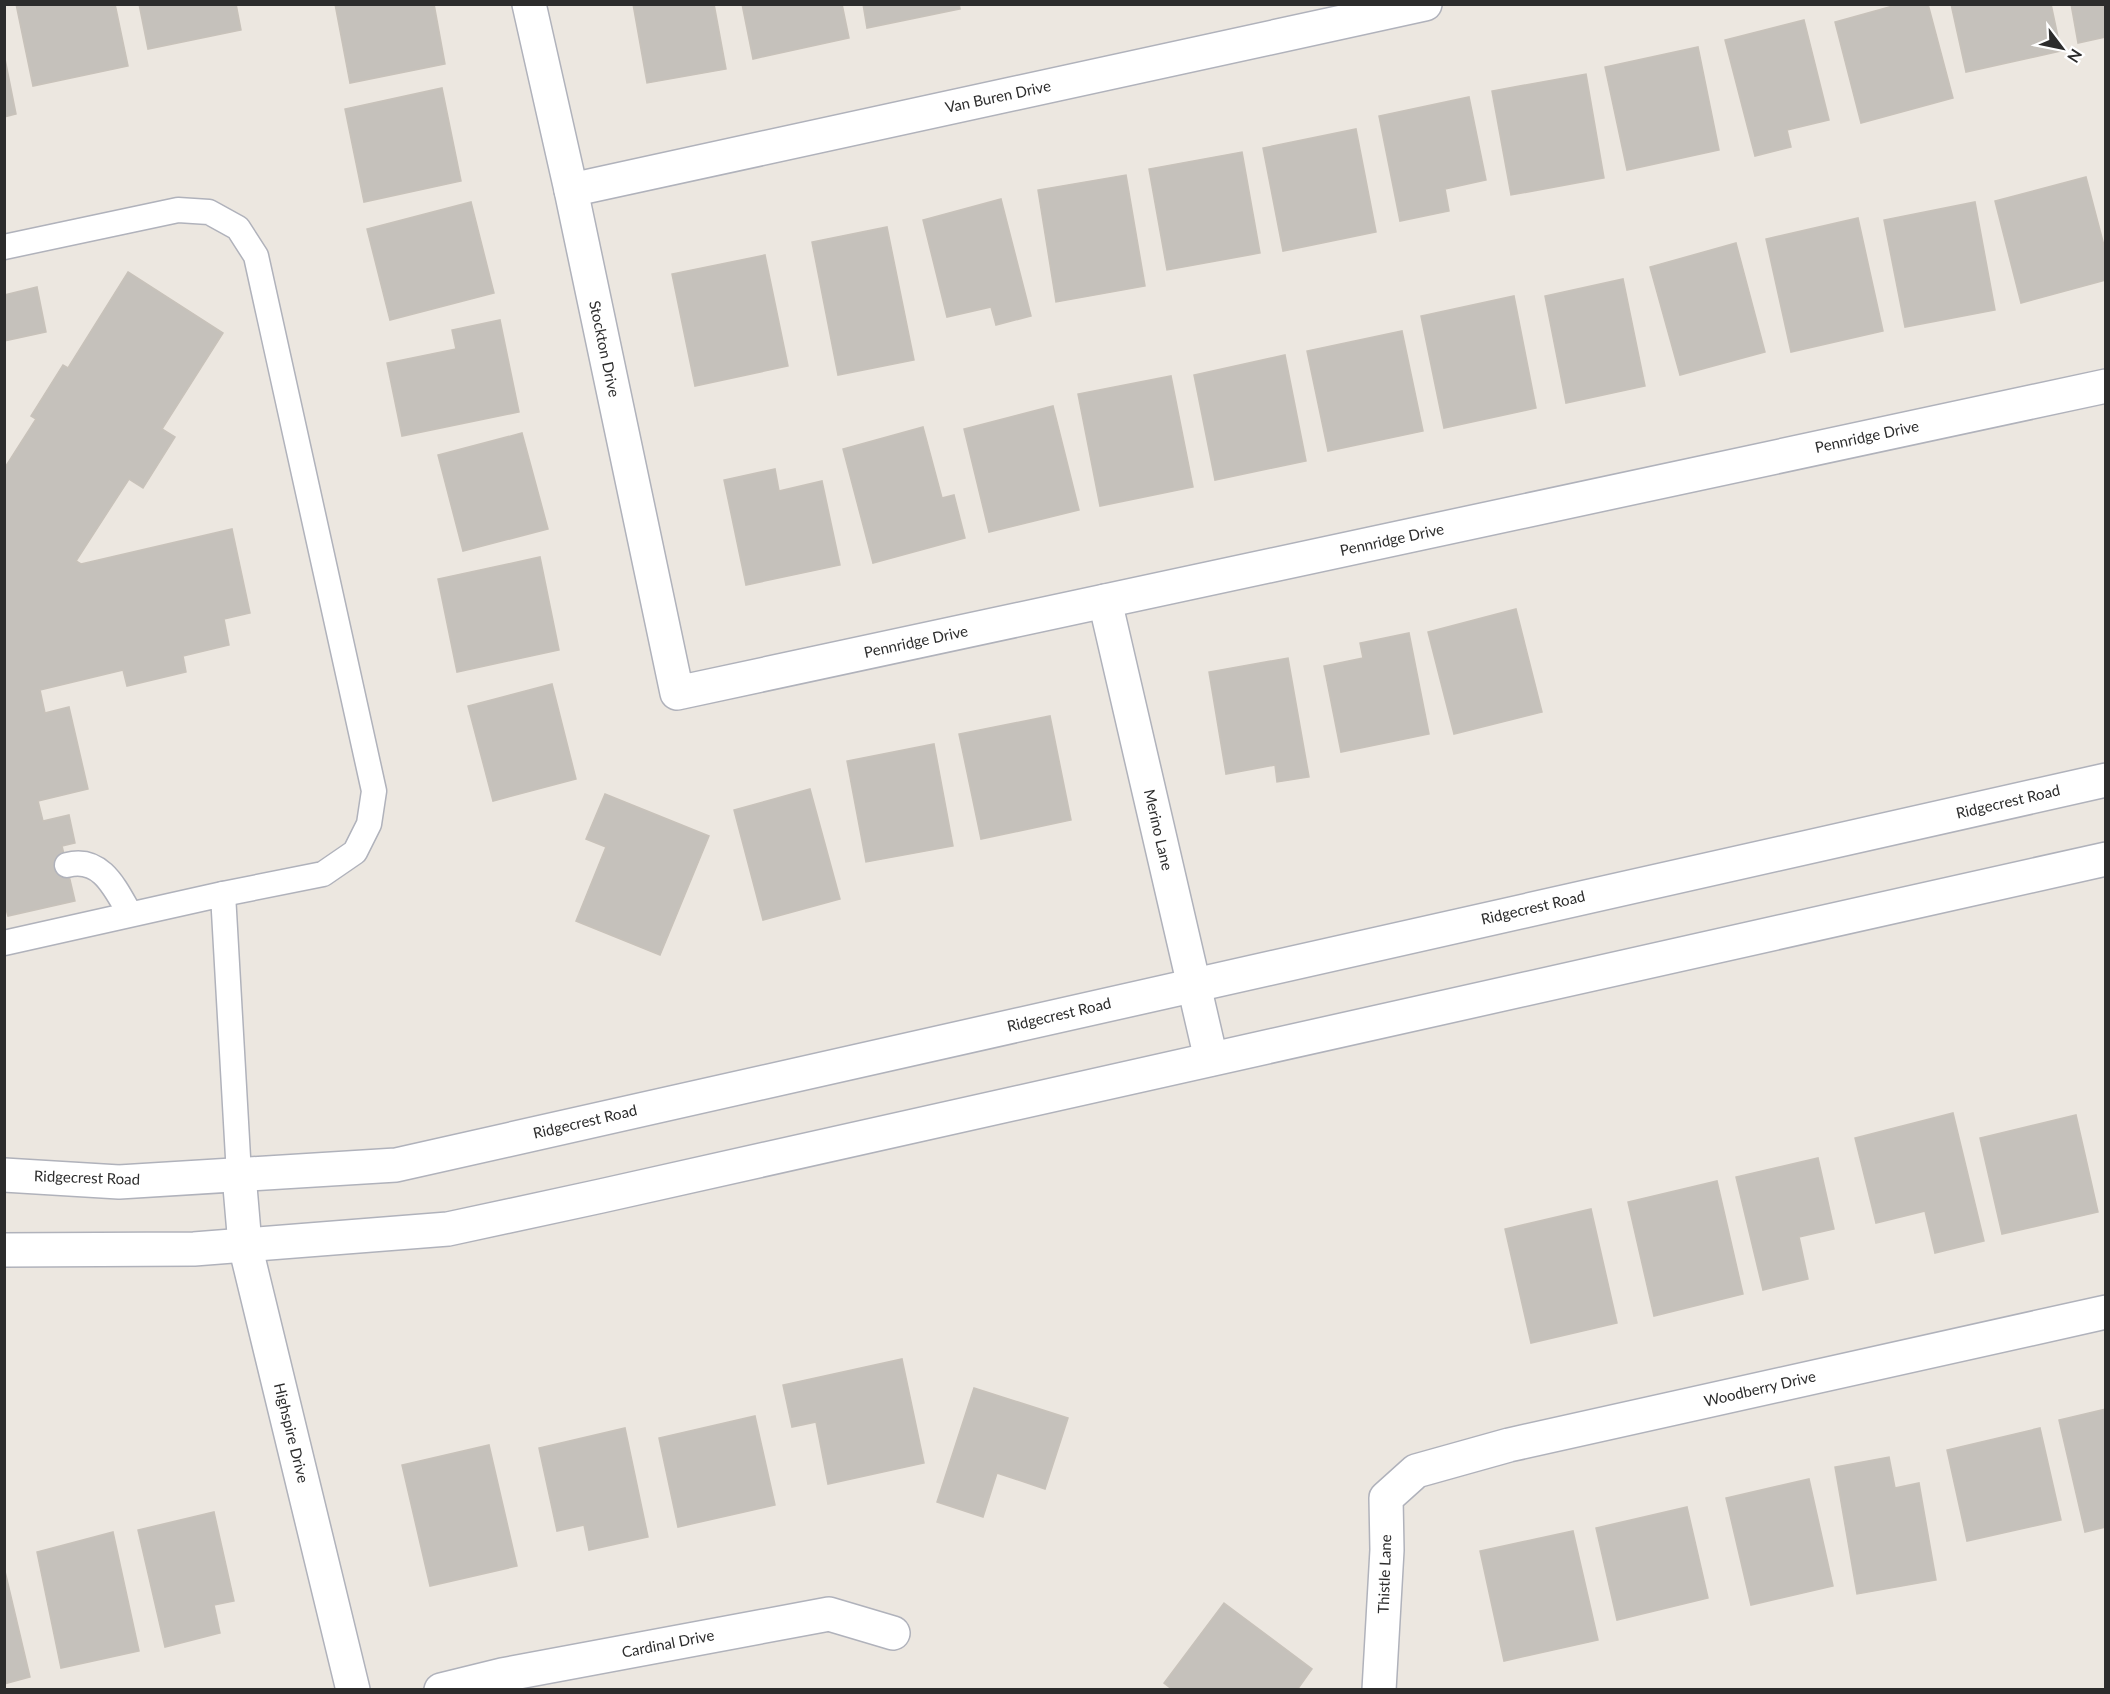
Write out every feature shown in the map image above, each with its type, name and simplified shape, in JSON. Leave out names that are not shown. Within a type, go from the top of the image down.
[{"type":"street","name":"Stockton Drive","points":[[529,4],[571,190],[677,693]]},
{"type":"street","name":"Van Buren Drive","points":[[571,190],[1425,4]]},
{"type":"street","name":"Pennridge Drive","points":[[677,693],[2106,386]]},
{"type":"street","name":"Merino Lane","points":[[1105,602],[1211,1059]]},
{"type":"street","name":"Ridgecrest Road","points":[[4,1174],[119,1182],[396,1165],[2106,780]]},
{"type":"street","points":[[4,1250],[194,1249],[448,1229],[2106,859]]},
{"type":"street","name":"Highspire Drive","points":[[240,1175],[245,1245],[353,1689]]},
{"type":"street","name":"Woodberry Drive","points":[[1416,1471],[1509,1445],[2106,1312]]},
{"type":"street","name":"Thistle Lane","points":[[1379,1689],[1387,1550],[1386,1498],[1416,1471]]},
{"type":"street","name":"Cardinal Drive","points":[[441,1689],[514,1673],[829,1614],[893,1634]]},
{"type":"lane","points":[[4,247],[178,210],[209,212],[238,228],[255,256],[374,791],[369,824],[355,852],[323,874],[4,943]]},
{"type":"lane","points":[[66,865],[79,862],[96,867],[109,880],[130,914]]},
{"type":"lane","points":[[223,894],[240,1175]]},
{"type":"building","points":[[16,4],[115,4],[128,66],[33,86]]},
{"type":"building","points":[[139,4],[236,4],[241,30],[148,49]]},
{"type":"building","points":[[335,4],[434,4],[445,64],[350,83]]},
{"type":"building","points":[[633,4],[714,4],[726,69],[647,83]]},
{"type":"building","points":[[742,4],[842,4],[849,38],[753,59]]},
{"type":"building","points":[[863,4],[959,4],[960,9],[867,28]]},
{"type":"building","points":[[1900,4],[1928,4],[1953,98],[1861,123],[1835,22]]},
{"type":"building","points":[[1951,4],[2051,4],[2061,51],[1966,72]]},
{"type":"building","points":[[2071,4],[2106,4],[2106,37],[2078,43]]},
{"type":"building","points":[[1804,20],[1829,120],[1787,130],[1791,147],[1755,156],[1725,40]]},
{"type":"building","points":[[1698,47],[1719,150],[1627,170],[1605,67]]},
{"type":"building","points":[[4,54],[16,114],[4,117]]},
{"type":"building","points":[[1586,74],[1604,178],[1511,195],[1492,91]]},
{"type":"building","points":[[442,88],[461,181],[364,202],[345,109]]},
{"type":"building","points":[[1469,97],[1486,180],[1445,189],[1449,211],[1400,221],[1379,116]]},
{"type":"building","points":[[1356,129],[1376,232],[1283,251],[1263,148]]},
{"type":"building","points":[[1242,152],[1260,253],[1167,270],[1149,169]]},
{"type":"building","points":[[1126,175],[1145,286],[1056,302],[1038,190]]},
{"type":"building","points":[[2086,177],[2106,253],[2106,280],[2021,303],[1995,201]]},
{"type":"building","points":[[1001,199],[1031,316],[996,325],[991,307],[947,317],[923,220]]},
{"type":"building","points":[[471,202],[494,293],[390,320],[367,229]]},
{"type":"building","points":[[1975,202],[1995,310],[1905,327],[1884,220]]},
{"type":"building","points":[[1858,218],[1883,331],[1791,352],[1766,239]]},
{"type":"building","points":[[887,227],[914,360],[838,375],[812,242]]},
{"type":"building","points":[[1736,243],[1765,352],[1680,375],[1650,267]]},
{"type":"building","points":[[765,255],[788,366],[695,386],[672,274]]},
{"type":"building","points":[[128,272],[223,333],[162,429],[175,437],[143,488],[129,479],[76,561],[81,564],[232,529],[250,613],[224,619],[229,645],[183,656],[186,672],[127,686],[123,670],[40,690],[45,713],[69,707],[88,789],[38,801],[43,821],[69,815],[75,843],[62,846],[75,901],[8,916],[4,902],[4,469],[36,419],[31,416],[63,365],[68,368]]},
{"type":"building","points":[[1623,279],[1645,386],[1566,403],[1545,296]]},
{"type":"building","points":[[37,287],[46,332],[4,341],[4,295]]},
{"type":"building","points":[[1514,296],[1536,408],[1444,428],[1421,316]]},
{"type":"building","points":[[500,320],[519,412],[402,436],[387,363],[456,349],[452,330]]},
{"type":"building","points":[[1402,331],[1423,431],[1328,451],[1307,351]]},
{"type":"building","points":[[1285,355],[1306,461],[1215,480],[1194,375]]},
{"type":"building","points":[[1171,376],[1193,487],[1100,506],[1078,394]]},
{"type":"building","points":[[1053,406],[1079,510],[989,532],[964,429]]},
{"type":"building","points":[[923,427],[942,498],[954,495],[965,538],[873,563],[843,449]]},
{"type":"building","points":[[522,433],[548,529],[463,551],[438,455]]},
{"type":"building","points":[[775,469],[779,491],[822,481],[840,565],[746,585],[724,480]]},
{"type":"building","points":[[540,557],[559,650],[457,672],[438,579]]},
{"type":"building","points":[[1516,609],[1542,712],[1454,734],[1428,632]]},
{"type":"building","points":[[1409,633],[1429,734],[1341,752],[1324,666],[1363,658],[1360,643]]},
{"type":"building","points":[[1288,658],[1309,777],[1277,782],[1275,765],[1226,774],[1209,672]]},
{"type":"building","points":[[552,684],[576,779],[493,801],[468,706]]},
{"type":"building","points":[[1050,716],[1071,820],[981,839],[959,734]]},
{"type":"building","points":[[934,744],[953,846],[866,862],[847,761]]},
{"type":"building","points":[[810,789],[840,899],[763,920],[734,810]]},
{"type":"building","points":[[605,794],[709,836],[660,955],[576,921],[606,847],[586,839]]},
{"type":"building","points":[[1953,1113],[1984,1241],[1935,1253],[1925,1211],[1876,1223],[1855,1138]]},
{"type":"building","points":[[2076,1115],[2098,1212],[2002,1234],[1980,1138]]},
{"type":"building","points":[[1818,1158],[1834,1229],[1799,1237],[1808,1279],[1763,1290],[1736,1177]]},
{"type":"building","points":[[1717,1181],[1743,1294],[1654,1316],[1628,1202]]},
{"type":"building","points":[[1591,1209],[1617,1323],[1531,1343],[1505,1229]]},
{"type":"building","points":[[902,1359],[924,1463],[828,1484],[816,1422],[792,1427],[783,1385]]},
{"type":"building","points":[[974,1388],[1068,1418],[1045,1489],[997,1473],[983,1517],[937,1502]]},
{"type":"building","points":[[2106,1409],[2106,1527],[2085,1532],[2059,1420]]},
{"type":"building","points":[[755,1416],[775,1505],[678,1527],[659,1438]]},
{"type":"building","points":[[625,1428],[648,1537],[589,1550],[584,1525],[557,1531],[539,1448]]},
{"type":"building","points":[[2040,1428],[2061,1520],[1967,1541],[1947,1450]]},
{"type":"building","points":[[489,1445],[517,1566],[430,1586],[402,1465]]},
{"type":"building","points":[[1889,1457],[1895,1488],[1919,1483],[1936,1580],[1857,1594],[1835,1467]]},
{"type":"building","points":[[1809,1479],[1833,1586],[1751,1605],[1726,1498]]},
{"type":"building","points":[[1687,1507],[1708,1598],[1617,1620],[1596,1528]]},
{"type":"building","points":[[214,1512],[234,1601],[214,1605],[220,1633],[165,1647],[138,1530]]},
{"type":"building","points":[[1573,1531],[1598,1640],[1504,1661],[1480,1551]]},
{"type":"building","points":[[113,1532],[139,1651],[61,1668],[37,1552]]},
{"type":"building","points":[[4,1567],[30,1677],[4,1684]]},
{"type":"building","points":[[1224,1603],[1312,1669],[1297,1690],[1173,1690],[1164,1683]]}]
